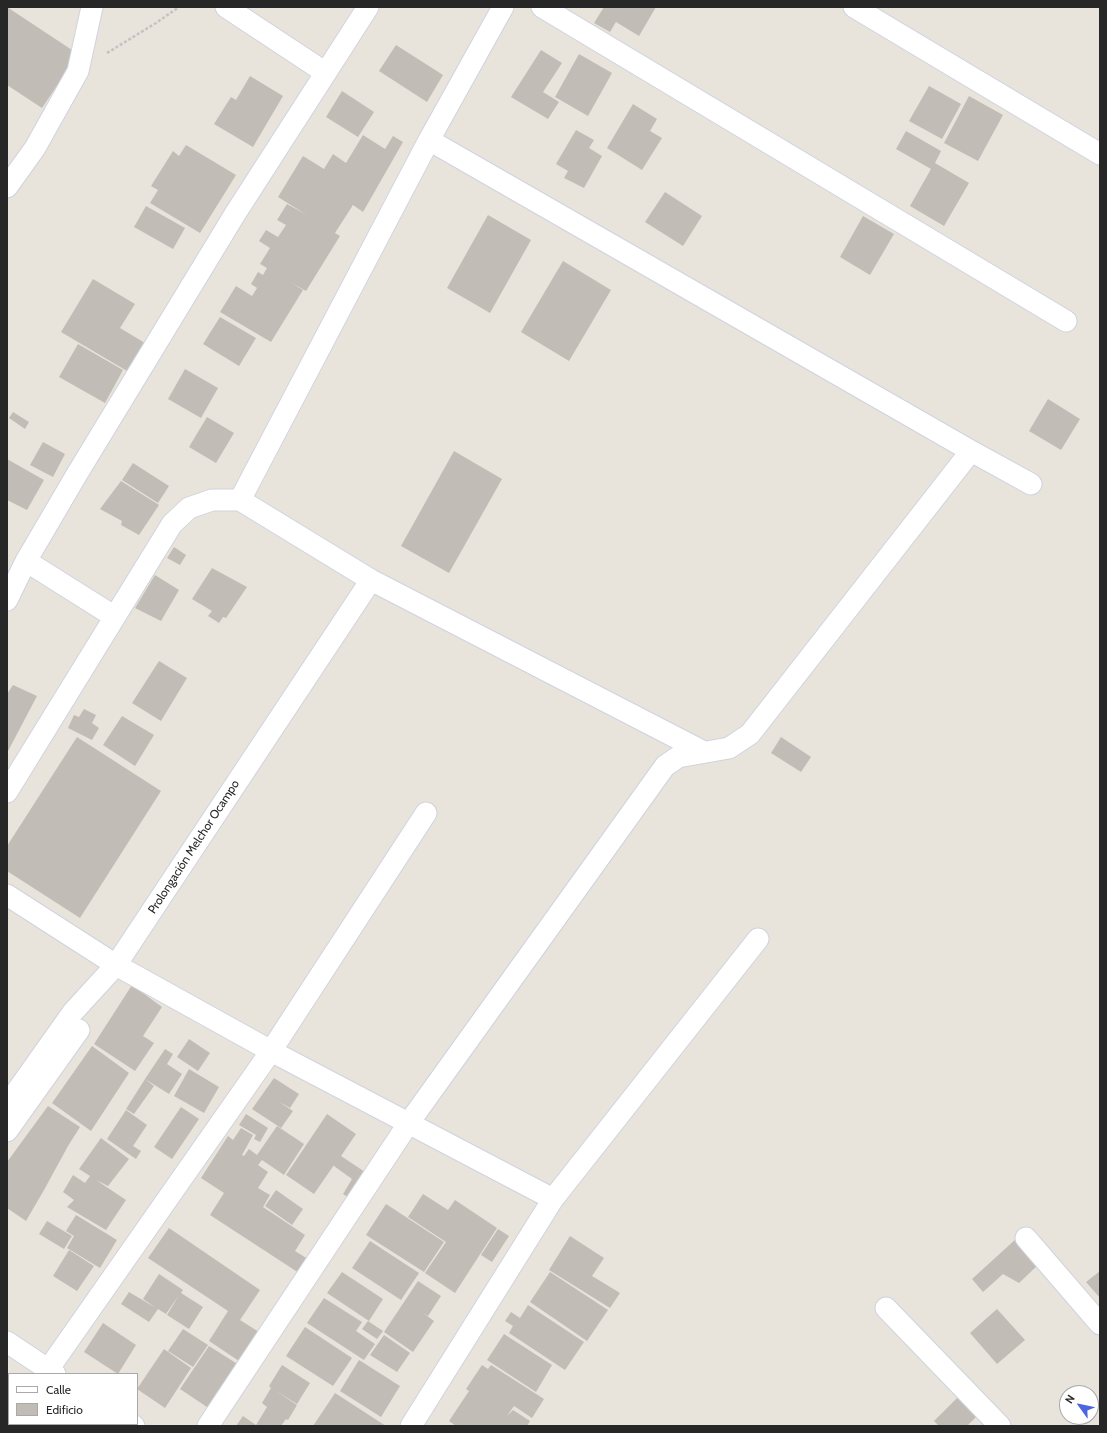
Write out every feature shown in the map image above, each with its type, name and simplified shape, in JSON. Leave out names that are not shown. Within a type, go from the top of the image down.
[{"type":"street","points":[[7,187],[35,148],[78,71],[92,7]]},
{"type":"street","points":[[226,7],[326,73]]},
{"type":"street","points":[[7,600],[26,561],[231,221],[368,7]]},
{"type":"street","points":[[240,500],[429,140],[502,7]]},
{"type":"street","points":[[542,7],[1066,321]]},
{"type":"street","points":[[854,7],[1100,154]]},
{"type":"street","points":[[429,140],[970,451],[1031,484]]},
{"type":"street","points":[[208,1426],[408,1124],[665,766],[678,757],[729,748],[750,734],[970,451]]},
{"type":"street","points":[[7,792],[172,524],[189,508],[212,500],[240,500],[371,580],[704,752]]},
{"type":"street","points":[[26,561],[115,617]]},
{"type":"street","name":"Prolongación Melchor Ocampo","points":[[7,1105],[73,1012],[116,965],[371,580]]},
{"type":"street","points":[[7,1342],[49,1372],[271,1051],[426,813]]},
{"type":"street","points":[[7,895],[116,965],[271,1051],[553,1199]]},
{"type":"street","points":[[411,1426],[553,1199],[758,939]]},
{"type":"street","points":[[7,1131],[86,1019],[116,965]]},
{"type":"street","points":[[1026,1238],[1100,1324]]},
{"type":"street","points":[[886,1308],[1000,1426]]},
{"type":"path","points":[[78,71],[156,23],[178,7]]},
{"type":"building","points":[[7,7],[78,54],[42,108],[7,85]]},
{"type":"building","points":[[604,7],[656,7],[639,36],[616,22],[610,32],[594,23]]},
{"type":"building","points":[[396,45],[443,75],[427,102],[379,71]]},
{"type":"building","points":[[541,50],[562,63],[543,92],[559,102],[548,119],[511,97]]},
{"type":"building","points":[[579,54],[612,73],[588,116],[555,97]]},
{"type":"building","points":[[250,76],[283,96],[253,147],[214,124],[231,97],[236,100]]},
{"type":"building","points":[[929,86],[961,104],[942,139],[909,121]]},
{"type":"building","points":[[342,91],[374,112],[358,137],[326,117]]},
{"type":"building","points":[[969,96],[1003,115],[978,161],[944,143]]},
{"type":"building","points":[[633,104],[657,119],[650,131],[662,138],[642,170],[607,148]]},
{"type":"building","points":[[576,130],[594,140],[589,148],[602,156],[584,188],[564,178],[568,171],[556,164]]},
{"type":"building","points":[[906,131],[941,151],[935,163],[969,183],[944,226],[910,206],[931,169],[896,149]]},
{"type":"building","points":[[363,135],[385,149],[393,136],[403,142],[363,212],[353,205],[335,233],[340,236],[306,291],[290,282],[303,290],[271,342],[220,312],[236,286],[252,296],[257,288],[251,284],[258,272],[263,275],[267,268],[260,264],[270,248],[259,241],[266,230],[278,237],[286,225],[277,220],[287,204],[307,215],[278,197],[303,156],[324,169],[333,154],[346,163]]},
{"type":"building","points":[[186,145],[236,175],[200,233],[150,203],[158,190],[151,186],[173,151],[179,156]]},
{"type":"building","points":[[665,192],[702,216],[683,246],[645,222]]},
{"type":"building","points":[[146,206],[185,228],[173,249],[134,227]]},
{"type":"building","points":[[488,215],[531,240],[490,313],[447,288]]},
{"type":"building","points":[[863,216],[894,234],[870,275],[840,257]]},
{"type":"building","points":[[563,261],[611,290],[569,361],[521,332]]},
{"type":"building","points":[[93,279],[135,304],[120,328],[145,343],[127,371],[61,332]]},
{"type":"building","points":[[220,317],[256,338],[239,366],[203,344]]},
{"type":"building","points":[[78,344],[123,370],[105,403],[59,377]]},
{"type":"building","points":[[185,369],[218,388],[201,418],[168,399]]},
{"type":"building","points":[[1048,399],[1080,419],[1061,450],[1029,431]]},
{"type":"building","points":[[13,412],[29,422],[25,429],[9,418]]},
{"type":"building","points":[[207,417],[234,433],[216,463],[189,447]]},
{"type":"building","points":[[43,442],[65,454],[53,477],[30,465]]},
{"type":"building","points":[[454,451],[502,479],[449,573],[401,546]]},
{"type":"building","points":[[7,459],[44,480],[27,510],[7,500]]},
{"type":"building","points":[[133,463],[169,486],[158,503],[122,480]]},
{"type":"building","points":[[121,481],[159,505],[139,535],[121,525],[122,521],[100,509]]},
{"type":"building","points":[[174,547],[186,555],[180,565],[167,558]]},
{"type":"building","points":[[212,568],[247,587],[226,618],[223,617],[219,623],[208,616],[212,611],[192,599]]},
{"type":"building","points":[[155,575],[179,590],[161,621],[135,608]]},
{"type":"building","points":[[159,661],[187,678],[161,721],[132,703]]},
{"type":"building","points":[[13,685],[37,696],[7,753],[7,694]]},
{"type":"building","points":[[84,709],[96,715],[92,723],[99,728],[92,740],[68,728],[74,715],[79,717]]},
{"type":"building","points":[[122,716],[154,735],[135,766],[103,745]]},
{"type":"building","points":[[77,737],[161,791],[80,918],[7,871],[7,846]]},
{"type":"building","points":[[781,737],[811,757],[801,772],[771,753]]},
{"type":"building","points":[[132,985],[162,1007],[143,1036],[154,1043],[135,1071],[94,1044]]},
{"type":"building","points":[[189,1039],[210,1053],[198,1071],[177,1057]]},
{"type":"building","points":[[92,1046],[129,1073],[91,1131],[52,1103]]},
{"type":"building","points":[[165,1049],[173,1054],[167,1064],[182,1074],[169,1094],[145,1079]]},
{"type":"building","points":[[189,1069],[219,1087],[204,1113],[174,1096]]},
{"type":"building","points":[[274,1078],[299,1094],[290,1108],[278,1101],[293,1111],[281,1128],[252,1109]]},
{"type":"building","points":[[145,1079],[154,1086],[134,1114],[126,1109]]},
{"type":"building","points":[[48,1106],[80,1127],[26,1221],[7,1208],[7,1162]]},
{"type":"building","points":[[181,1107],[199,1119],[172,1159],[154,1147]]},
{"type":"building","points":[[126,1110],[147,1125],[133,1146],[141,1151],[136,1159],[107,1139]]},
{"type":"building","points":[[246,1114],[268,1128],[260,1142],[254,1139],[256,1135],[239,1125]]},
{"type":"building","points":[[327,1114],[356,1134],[341,1156],[365,1172],[351,1199],[343,1194],[352,1179],[334,1165],[314,1194],[286,1175]]},
{"type":"building","points":[[277,1126],[304,1144],[284,1175],[262,1160],[258,1165],[268,1172],[258,1188],[270,1195],[263,1207],[305,1235],[295,1251],[308,1259],[299,1273],[210,1215],[224,1193],[201,1178],[228,1136],[233,1140],[241,1128],[253,1135],[242,1155],[244,1156],[249,1149],[257,1155]]},
{"type":"building","points":[[101,1138],[129,1159],[108,1186],[96,1180],[126,1200],[106,1230],[67,1207],[74,1200],[63,1192],[73,1175],[85,1183],[90,1176],[79,1169]]},
{"type":"building","points":[[276,1190],[303,1209],[292,1225],[265,1206]]},
{"type":"building","points":[[423,1194],[448,1210],[455,1200],[497,1228],[455,1293],[425,1273],[446,1242],[408,1217]]},
{"type":"building","points":[[386,1204],[444,1242],[424,1272],[366,1235]]},
{"type":"building","points":[[76,1215],[117,1240],[100,1268],[67,1248],[74,1236],[66,1231]]},
{"type":"building","points":[[47,1221],[72,1236],[64,1249],[39,1234]]},
{"type":"building","points":[[169,1228],[260,1290],[240,1320],[259,1332],[239,1361],[209,1341],[228,1311],[148,1258]]},
{"type":"building","points":[[498,1229],[509,1236],[492,1262],[481,1255]]},
{"type":"building","points":[[570,1236],[604,1258],[592,1276],[620,1293],[610,1308],[549,1270]]},
{"type":"building","points":[[1017,1238],[1039,1264],[1019,1283],[1003,1274],[983,1292],[972,1279]]},
{"type":"building","points":[[370,1241],[419,1273],[401,1300],[352,1268]]},
{"type":"building","points":[[69,1250],[94,1266],[77,1291],[53,1276]]},
{"type":"building","points":[[1100,1271],[1100,1298],[1086,1282]]},
{"type":"building","points":[[342,1272],[383,1299],[369,1321],[327,1293]]},
{"type":"building","points":[[550,1272],[608,1310],[587,1341],[530,1302]]},
{"type":"building","points":[[159,1274],[183,1290],[181,1293],[203,1307],[189,1329],[167,1315],[179,1295],[166,1314],[158,1309],[149,1322],[121,1304],[129,1292],[156,1308],[143,1299]]},
{"type":"building","points":[[418,1281],[441,1296],[428,1316],[422,1312],[434,1321],[413,1352],[384,1332]]},
{"type":"building","points":[[324,1298],[362,1322],[356,1331],[375,1344],[364,1360],[307,1323]]},
{"type":"building","points":[[528,1305],[584,1342],[565,1370],[509,1333],[513,1326],[505,1321],[511,1312],[520,1318]]},
{"type":"building","points":[[997,1309],[1025,1340],[997,1364],[970,1333]]},
{"type":"building","points":[[368,1321],[383,1331],[377,1339],[362,1329]]},
{"type":"building","points":[[103,1323],[136,1345],[119,1373],[84,1352]]},
{"type":"building","points":[[305,1327],[352,1358],[333,1386],[286,1356]]},
{"type":"building","points":[[183,1329],[208,1345],[193,1367],[168,1351]]},
{"type":"building","points":[[504,1334],[552,1365],[536,1392],[487,1360]]},
{"type":"building","points":[[384,1335],[410,1353],[397,1372],[370,1355]]},
{"type":"building","points":[[209,1346],[239,1365],[210,1409],[180,1389]]},
{"type":"building","points":[[164,1349],[191,1368],[165,1408],[138,1390]]},
{"type":"building","points":[[359,1360],[400,1386],[381,1417],[340,1391]]},
{"type":"building","points":[[282,1365],[310,1383],[297,1404],[276,1391],[297,1405],[288,1420],[286,1419],[281,1426],[236,1426],[243,1416],[256,1425],[267,1407],[262,1403],[271,1388],[269,1386]]},
{"type":"building","points":[[482,1365],[488,1369],[491,1365],[544,1399],[532,1418],[514,1406],[507,1416],[513,1410],[530,1421],[527,1426],[456,1426],[449,1421],[469,1391],[466,1389]]},
{"type":"building","points":[[335,1393],[386,1426],[313,1426]]},
{"type":"building","points":[[959,1396],[978,1415],[967,1426],[939,1426],[934,1421]]},
{"type":"building","points":[[32,1425],[75,1425],[74,1426],[31,1426]]}]
